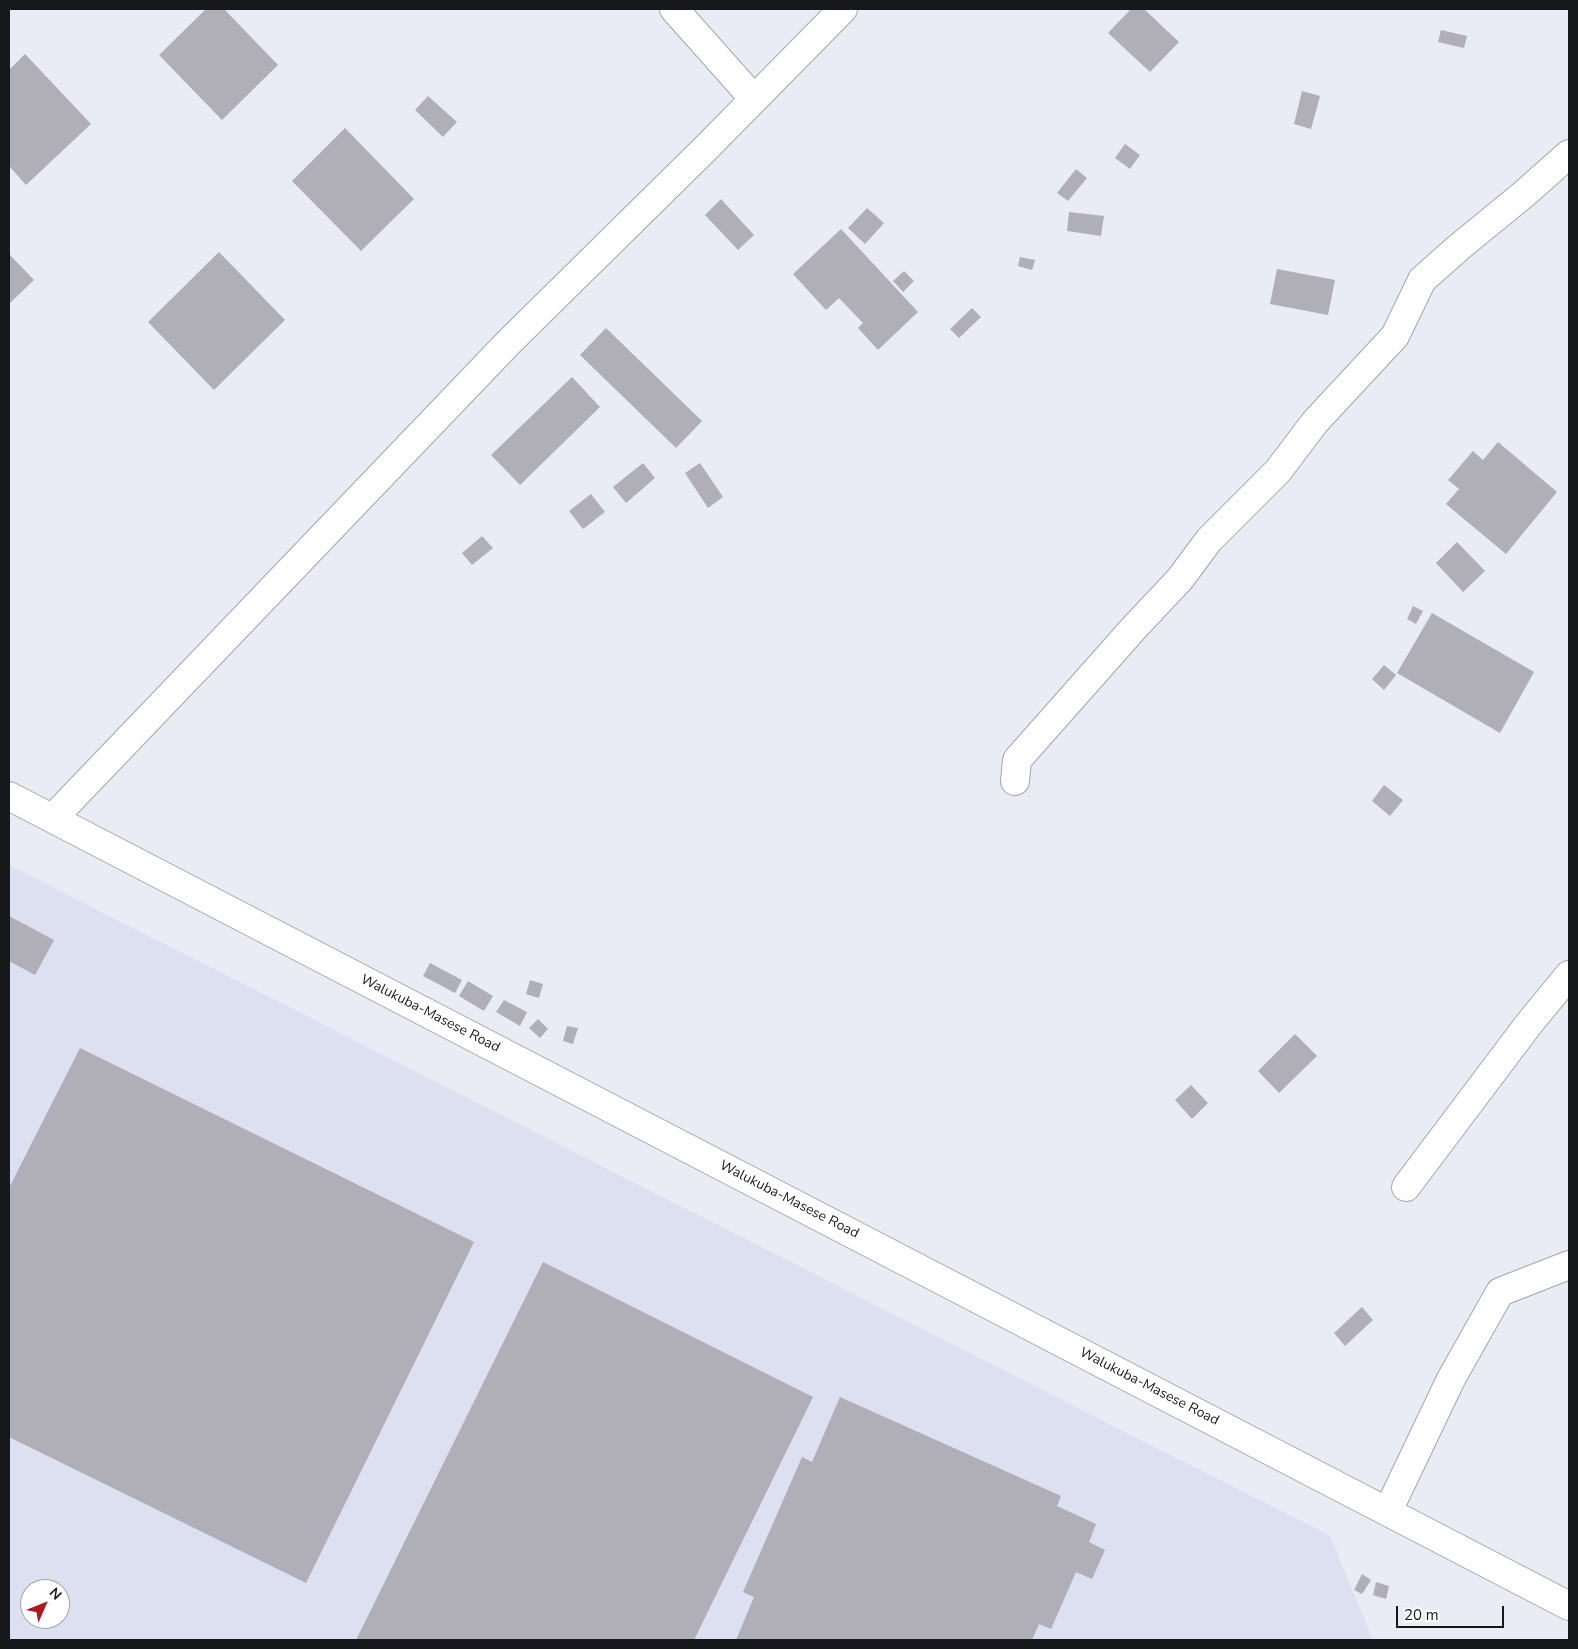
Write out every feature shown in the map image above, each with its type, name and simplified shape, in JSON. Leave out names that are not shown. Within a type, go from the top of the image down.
[{"type":"street","points":[[674,9],[754,99]]},
{"type":"street","points":[[53,818],[510,342],[843,9]]},
{"type":"street","points":[[1015,781],[1017,760],[1180,579],[1209,540],[1278,471],[1315,422],[1394,336],[1422,280],[1569,154]]},
{"type":"street","name":"Walukuba-Masese Road","points":[[9,796],[1569,1606]]},
{"type":"street","points":[[1406,1187],[1528,1025],[1569,975]]},
{"type":"street","points":[[1388,1511],[1451,1379],[1500,1292],[1569,1266]]},
{"type":"shaded area","points":[[9,865],[1330,1536],[1373,1640],[9,1640]]},
{"type":"building","points":[[206,9],[224,9],[278,65],[222,120],[159,55]]},
{"type":"building","points":[[1131,9],[1144,9],[1179,42],[1150,72],[1108,33]]},
{"type":"building","points":[[1441,30],[1467,36],[1464,48],[1438,42]]},
{"type":"building","points":[[25,54],[91,124],[26,185],[9,166],[9,70]]},
{"type":"building","points":[[1302,91],[1320,96],[1311,129],[1294,124]]},
{"type":"building","points":[[428,96],[457,122],[443,137],[415,110]]},
{"type":"building","points":[[345,128],[414,199],[361,251],[292,181]]},
{"type":"building","points":[[1125,144],[1140,155],[1130,169],[1115,158]]},
{"type":"building","points":[[1076,169],[1087,178],[1068,201],[1057,193]]},
{"type":"building","points":[[721,199],[754,235],[738,250],[705,215]]},
{"type":"building","points":[[867,208],[884,223],[865,244],[848,228]]},
{"type":"building","points":[[1069,212],[1104,216],[1101,236],[1067,231]]},
{"type":"building","points":[[841,229],[918,312],[878,350],[858,328],[863,323],[839,298],[826,310],[793,274]]},
{"type":"building","points":[[219,252],[285,320],[214,390],[148,322]]},
{"type":"building","points":[[9,254],[34,280],[9,304]]},
{"type":"building","points":[[1020,257],[1035,260],[1032,270],[1018,266]]},
{"type":"building","points":[[1277,269],[1335,280],[1328,315],[1270,304]]},
{"type":"building","points":[[904,271],[914,281],[903,292],[893,281]]},
{"type":"building","points":[[972,308],[981,317],[959,338],[950,329]]},
{"type":"building","points":[[606,328],[702,421],[676,448],[580,355]]},
{"type":"building","points":[[572,377],[600,407],[520,485],[491,455]]},
{"type":"building","points":[[1498,442],[1557,492],[1506,554],[1446,504],[1459,489],[1448,480],[1473,451],[1483,460]]},
{"type":"building","points":[[643,463],[655,478],[626,503],[613,487]]},
{"type":"building","points":[[700,463],[723,497],[708,508],[685,473]]},
{"type":"building","points":[[591,494],[605,512],[583,529],[569,511]]},
{"type":"building","points":[[482,536],[493,548],[472,565],[462,553]]},
{"type":"building","points":[[1457,542],[1485,571],[1463,592],[1436,563]]},
{"type":"building","points":[[1413,606],[1423,611],[1416,624],[1407,619]]},
{"type":"building","points":[[1432,613],[1534,672],[1500,733],[1397,673]]},
{"type":"building","points":[[1384,665],[1396,675],[1384,690],[1372,679]]},
{"type":"building","points":[[1384,785],[1403,800],[1390,816],[1372,801]]},
{"type":"building","points":[[9,916],[54,940],[35,975],[9,961]]},
{"type":"building","points":[[430,963],[462,980],[455,993],[423,976]]},
{"type":"building","points":[[530,980],[543,984],[539,998],[526,994]]},
{"type":"building","points":[[468,981],[493,996],[484,1011],[459,996]]},
{"type":"building","points":[[504,1000],[527,1012],[520,1026],[496,1012]]},
{"type":"building","points":[[538,1019],[548,1029],[540,1038],[529,1028]]},
{"type":"building","points":[[567,1026],[578,1028],[573,1044],[563,1041]]},
{"type":"building","points":[[1295,1034],[1317,1056],[1279,1093],[1258,1071]]},
{"type":"building","points":[[80,1048],[474,1242],[306,1583],[9,1437],[9,1188]]},
{"type":"building","points":[[1191,1085],[1208,1103],[1192,1119],[1175,1100]]},
{"type":"building","points":[[543,1262],[813,1397],[694,1640],[356,1640]]},
{"type":"building","points":[[1362,1307],[1373,1320],[1345,1346],[1334,1333]]},
{"type":"building","points":[[840,1397],[1061,1496],[1057,1506],[1096,1524],[1089,1542],[1105,1550],[1092,1579],[1076,1572],[1051,1629],[1039,1624],[1032,1640],[736,1640],[754,1597],[743,1592],[802,1457],[812,1462]]},
{"type":"building","points":[[1362,1574],[1371,1580],[1362,1594],[1354,1590]]},
{"type":"building","points":[[1376,1582],[1389,1586],[1386,1599],[1373,1595]]}]
